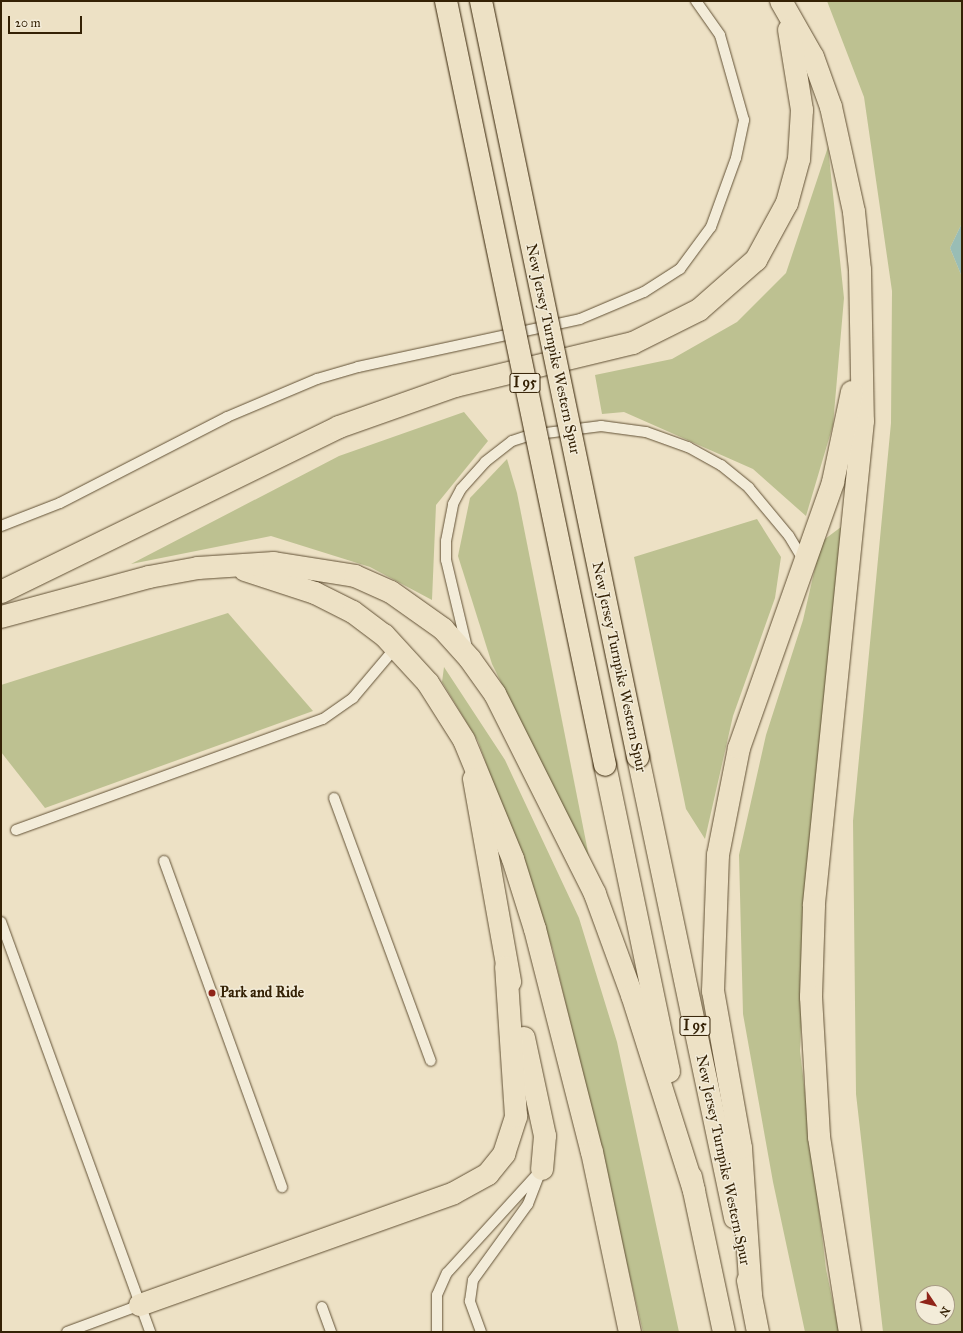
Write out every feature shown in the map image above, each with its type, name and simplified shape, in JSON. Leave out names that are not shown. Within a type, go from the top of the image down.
[{"type":"highway","name":"I 95","points":[[446,1],[724,1332]]},
{"type":"highway","name":"New Jersey Turnpike Western Spur","points":[[480,1],[758,1332]]},
{"type":"highway","points":[[783,3],[813,57],[840,141],[854,212],[860,327],[863,421],[814,906],[811,997],[819,1137],[850,1332]]},
{"type":"highway","points":[[1,592],[340,427],[455,386],[633,343],[677,324],[718,296],[747,269],[769,241],[787,203],[799,159],[801,86],[783,3]]},
{"type":"highway","points":[[751,1295],[741,1148],[713,991],[715,885],[722,828],[739,748],[840,457],[860,327]]},
{"type":"highway","points":[[1,617],[149,577],[220,566],[281,563],[354,576],[416,609],[443,629],[470,659],[520,739],[594,894],[630,989],[694,1191]]},
{"type":"highway","points":[[220,566],[256,572],[315,593],[353,612],[396,647],[443,703],[471,756],[513,859],[535,929],[592,1152],[630,1332]]},
{"type":"highway","points":[[471,756],[506,967],[544,1124],[542,1168]]},
{"type":"highway","points":[[140,1305],[454,1193],[488,1174],[509,1143],[517,1110],[506,967]]},
{"type":"lane","points":[[1,526],[60,503],[200,430],[310,382],[358,366],[580,319],[644,292],[680,269],[710,227],[736,158],[744,120],[720,35],[696,1]]},
{"type":"lane","points":[[470,659],[448,578],[448,523],[453,504],[472,474],[498,450],[530,435],[601,426],[646,432],[688,447],[722,465],[749,488],[789,536],[804,561]]},
{"type":"lane","points":[[16,830],[322,719],[353,698],[396,647]]},
{"type":"lane","points":[[334,798],[431,1061]]},
{"type":"lane","points":[[164,861],[282,1187]]},
{"type":"lane","points":[[1,922],[150,1332]]},
{"type":"lane","points":[[437,1332],[437,1295],[447,1273],[542,1168]]},
{"type":"lane","points":[[481,1332],[470,1301],[473,1280],[528,1204],[542,1168]]},
{"type":"lane","points":[[67,1332],[140,1305]]},
{"type":"lane","points":[[322,1307],[331,1332]]},
{"type":"green space","points":[[827,1],[962,1],[962,223],[950,248],[962,277],[962,1332],[883,1332],[856,1094],[853,821],[891,423],[892,291],[864,97]]},
{"type":"green space","points":[[828,147],[844,298],[833,425],[806,516],[753,469],[624,412],[602,414],[595,375],[672,359],[737,322],[786,273]]},
{"type":"green space","points":[[464,412],[488,441],[436,505],[432,600],[370,567],[271,536],[131,564],[339,456]]},
{"type":"green space","points":[[507,459],[517,493],[590,862],[492,664],[458,556],[470,498]]},
{"type":"green space","points":[[757,519],[781,557],[775,598],[733,716],[705,839],[686,809],[634,557]]},
{"type":"green space","points":[[841,527],[807,887],[800,1051],[826,1269],[839,1332],[805,1332],[773,1182],[743,1014],[739,855],[766,735],[803,620],[821,542]]},
{"type":"green space","points":[[228,613],[313,711],[45,808],[1,752],[1,685]]},
{"type":"green space","points":[[444,667],[505,760],[579,918],[617,1042],[679,1332],[643,1332],[553,950],[478,741],[442,682]]},
{"type":"water","points":[[962,223],[962,277],[950,248]]},
{"type":"place","name":"Park and Ride","points":[[212,993]]}]
